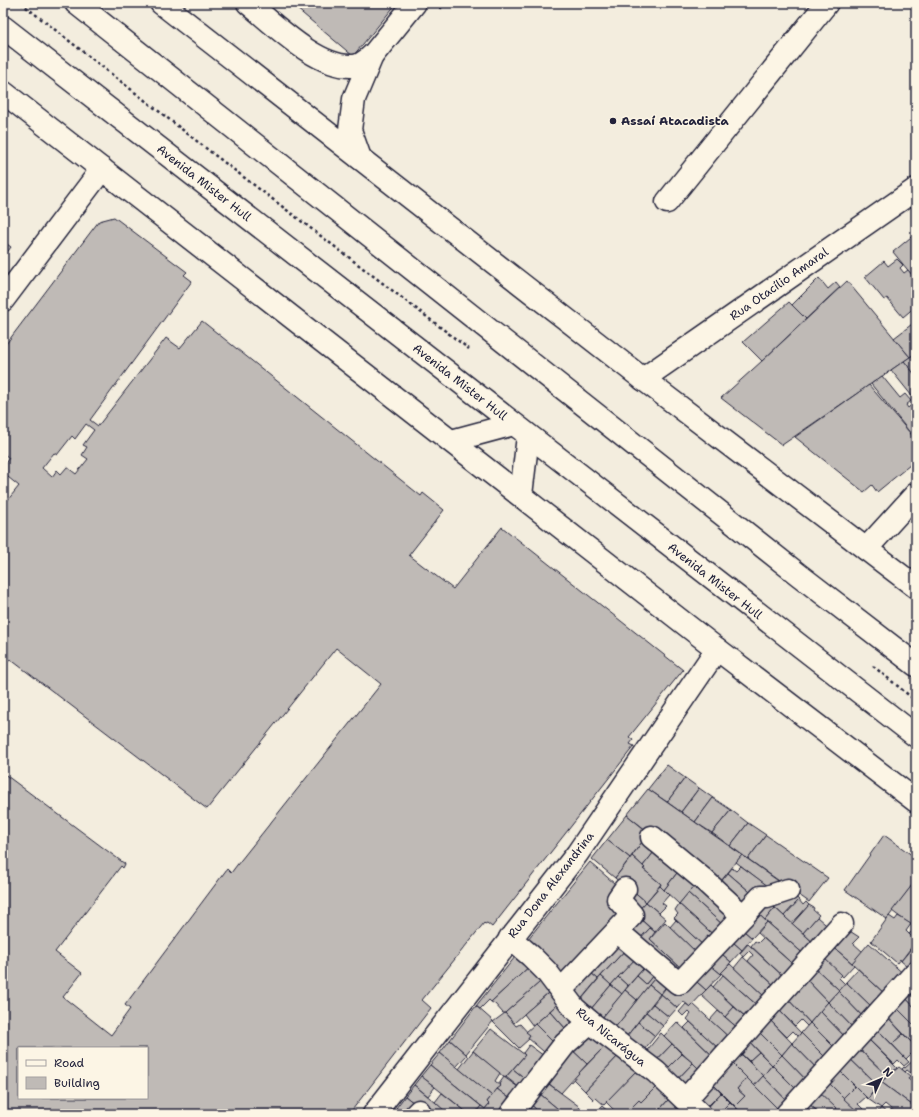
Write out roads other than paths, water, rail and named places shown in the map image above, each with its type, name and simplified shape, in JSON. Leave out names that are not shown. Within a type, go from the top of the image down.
[{"type":"main road","points":[[76,3],[799,575],[916,665]]},
{"type":"main road","points":[[161,3],[643,379],[916,587]]},
{"type":"main road","points":[[248,3],[319,58],[338,64],[354,66],[362,63],[372,56],[415,3]]},
{"type":"main road","points":[[667,202],[827,3]]},
{"type":"main road","name":"Avenida Mister Hull","points":[[3,27],[916,736]]},
{"type":"main road","points":[[360,158],[350,130],[354,99],[372,56]]},
{"type":"main road","points":[[3,92],[717,649],[916,801]]},
{"type":"main road","points":[[3,300],[102,169]]},
{"type":"main road","name":"Rua Otacílio Amaral","points":[[643,379],[916,189]]},
{"type":"main road","points":[[451,441],[521,430],[521,495]]},
{"type":"main road","points":[[866,549],[916,494]]},
{"type":"main road","name":"Rua Dona Alexandrina","points":[[374,1114],[577,854],[717,649]]},
{"type":"main road","points":[[652,837],[704,880],[743,916]]},
{"type":"main road","points":[[561,990],[632,915],[618,899],[624,889]]},
{"type":"main road","points":[[617,931],[678,983],[681,982],[761,897],[767,897],[788,890]]},
{"type":"main road","points":[[693,1107],[842,924]]},
{"type":"main road","name":"Rua Nicarágua","points":[[510,938],[546,971],[574,1008],[656,1072],[693,1107]]},
{"type":"main road","points":[[787,1114],[916,972]]},
{"type":"main road","points":[[511,1114],[565,1044],[590,1022]]},
{"type":"place","name":"Assaí Atacadista","points":[[613,121]]}]
